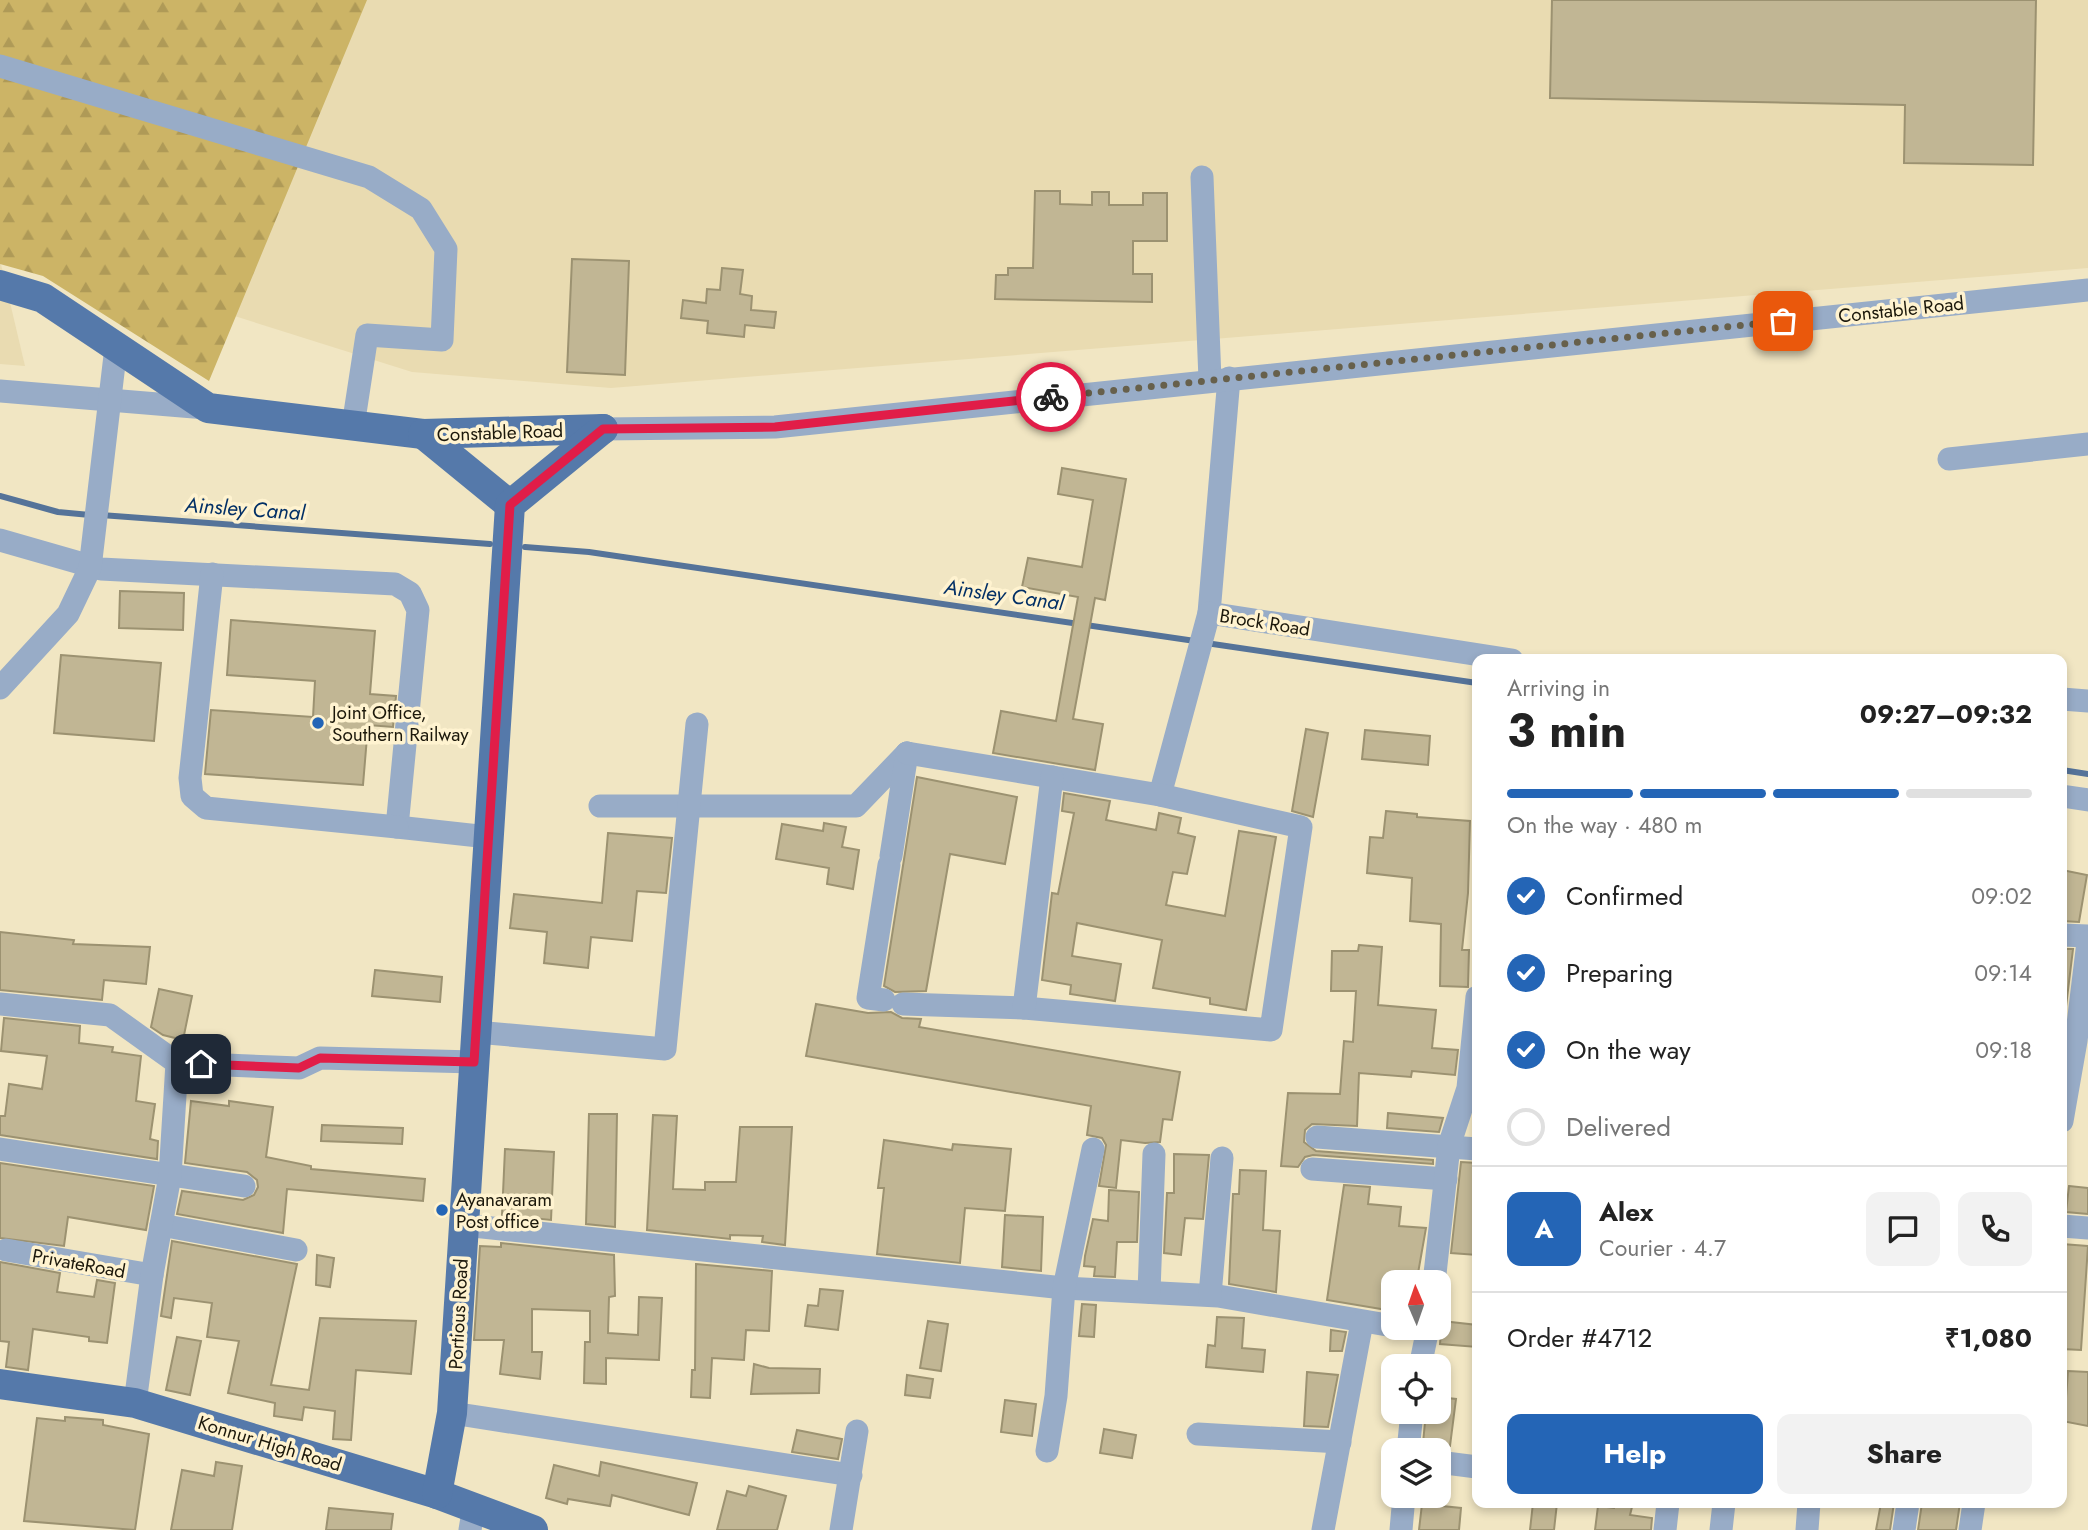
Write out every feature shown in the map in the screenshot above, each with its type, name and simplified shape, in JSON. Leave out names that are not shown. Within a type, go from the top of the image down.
[{"type":"main road","points":[[0,285],[43,298],[208,408]]},
{"type":"main road","name":"Constable Road","points":[[208,408],[423,434],[603,429]]},
{"type":"main road","points":[[423,434],[510,505],[603,429]]},
{"type":"main road","name":"Portious Road","points":[[436,1493],[452,1413],[510,505]]},
{"type":"main road","name":"Konnur High Road","points":[[0,1384],[135,1403],[436,1493],[472,1518],[533,1530]]},
{"type":"street","points":[[0,66],[369,177],[421,209],[446,250],[442,340],[367,335],[354,426]]},
{"type":"street","name":"Brock Road","points":[[1202,177],[1219,379],[1204,633],[1472,657]]},
{"type":"street","name":"Constable Road","points":[[603,429],[775,427],[2088,290]]},
{"type":"street","points":[[0,688],[68,614],[90,568],[116,347]]},
{"type":"street","name":"Constable Road","points":[[0,391],[208,408]]},
{"type":"street","points":[[1949,459],[2088,444]]},
{"type":"street","points":[[0,540],[90,568],[395,584],[410,593],[418,610],[397,827]]},
{"type":"street","points":[[212,574],[190,778],[192,796],[206,808],[488,837]]},
{"type":"street","points":[[1160,795],[1204,633]]},
{"type":"street","points":[[2067,699],[2088,701]]},
{"type":"street","points":[[476,1032],[665,1049],[697,724]]},
{"type":"street","points":[[600,806],[856,806],[907,753]]},
{"type":"street","points":[[907,753],[1160,795],[1301,827],[1271,1030],[1024,1008],[893,1002],[868,998],[907,753]]},
{"type":"street","points":[[1024,1008],[1052,777]]},
{"type":"street","points":[[2067,797],[2088,800]]},
{"type":"street","points":[[2067,935],[2088,936]]},
{"type":"street","points":[[2067,1091],[2088,942]]},
{"type":"street","points":[[0,1004],[110,1016],[177,1063],[299,1068],[320,1058],[474,1062]]},
{"type":"street","points":[[1436,1270],[1450,1146],[1468,1088],[1472,1048]]},
{"type":"street","points":[[135,1403],[152,1275],[170,1176],[177,1063]]},
{"type":"street","points":[[1317,1137],[1472,1148]]},
{"type":"street","points":[[0,1149],[244,1186]]},
{"type":"street","points":[[1047,1451],[1056,1396],[1064,1288],[1093,1149]]},
{"type":"street","points":[[1149,1292],[1154,1154]]},
{"type":"street","points":[[1210,1295],[1222,1158]]},
{"type":"street","points":[[1312,1169],[1446,1179]]},
{"type":"street","points":[[463,1224],[1064,1288],[1210,1295],[1381,1324]]},
{"type":"street","points":[[161,1225],[296,1250]]},
{"type":"street","points":[[2067,1226],[2088,1228]]},
{"type":"street","name":"PrivateRoad","points":[[6,1250],[152,1275]]},
{"type":"street","points":[[1323,1530],[1362,1322]]},
{"type":"street","points":[[452,1413],[851,1475]]},
{"type":"street","points":[[841,1530],[857,1431]]},
{"type":"street","points":[[1198,1434],[1340,1442]]},
{"type":"street","points":[[1451,1464],[1472,1466]]},
{"type":"street","points":[[1401,1530],[1403,1508]]},
{"type":"street","points":[[1665,1530],[1667,1508]]},
{"type":"street","points":[[1721,1530],[1723,1508]]},
{"type":"street","points":[[1807,1530],[1809,1508]]},
{"type":"street","points":[[1904,1530],[1907,1508]]},
{"type":"street","points":[[1970,1530],[1973,1508]]},
{"type":"shaded area","points":[[0,0],[2088,0],[2088,268],[611,388],[412,372],[0,242]]},
{"type":"shaded area","points":[[0,260],[25,366],[0,364]]},
{"type":"green space","points":[[0,0],[367,0],[209,381],[43,276],[0,264]]},
{"type":"building","points":[[1552,0],[2036,0],[2033,165],[1904,163],[1905,105],[1550,98]]},
{"type":"building","points":[[1035,191],[1060,191],[1060,204],[1092,205],[1092,192],[1109,192],[1109,205],[1143,205],[1143,193],[1167,193],[1167,241],[1133,241],[1133,274],[1152,274],[1152,302],[995,299],[996,275],[1008,275],[1008,268],[1033,268]]},
{"type":"building","points":[[572,259],[629,261],[625,375],[567,372]]},
{"type":"building","points":[[722,268],[743,270],[740,294],[752,296],[751,310],[776,312],[774,328],[745,325],[744,337],[707,333],[708,321],[681,318],[683,300],[706,303],[707,289],[720,290]]},
{"type":"building","points":[[1062,468],[1126,479],[1105,600],[1095,598],[1073,719],[1103,724],[1095,770],[993,753],[1001,711],[1056,721],[1078,597],[1022,587],[1028,558],[1082,567],[1093,500],[1058,494]]},
{"type":"building","points":[[120,591],[184,593],[183,630],[119,628]]},
{"type":"building","points":[[231,620],[375,631],[370,694],[396,696],[393,727],[368,725],[363,785],[205,774],[211,710],[313,717],[315,681],[227,675]]},
{"type":"building","points":[[61,655],[161,663],[154,741],[54,733]]},
{"type":"building","points":[[1306,729],[1328,733],[1313,817],[1292,811]]},
{"type":"building","points":[[1365,730],[1430,736],[1428,765],[1362,759]]},
{"type":"building","points":[[917,777],[1017,797],[1005,864],[950,854],[926,991],[895,992],[884,986]]},
{"type":"building","points":[[1064,793],[1110,801],[1106,820],[1156,830],[1159,813],[1181,818],[1178,833],[1195,837],[1187,874],[1173,872],[1166,905],[1225,916],[1239,831],[1276,837],[1246,1010],[1210,1004],[1210,998],[1153,988],[1162,940],[1077,923],[1072,956],[1121,964],[1115,1001],[1070,994],[1071,985],[1042,980],[1052,893],[1058,894],[1074,813],[1062,811]]},
{"type":"building","points":[[1386,811],[1417,814],[1417,817],[1470,821],[1468,893],[1462,950],[1469,950],[1468,987],[1440,986],[1441,924],[1410,921],[1412,878],[1367,873],[1370,837],[1383,838]]},
{"type":"building","points":[[824,823],[846,827],[842,847],[859,850],[853,889],[827,884],[829,868],[776,859],[782,824],[823,831]]},
{"type":"building","points":[[608,833],[672,838],[666,893],[637,891],[632,941],[591,937],[588,968],[544,963],[547,932],[510,928],[514,894],[602,903]]},
{"type":"building","points":[[2067,871],[2087,875],[2079,922],[2067,921]]},
{"type":"building","points":[[0,932],[74,940],[73,944],[150,947],[146,984],[104,980],[102,1000],[0,990]]},
{"type":"building","points":[[1359,945],[1382,947],[1378,1005],[1436,1010],[1432,1048],[1458,1050],[1455,1075],[1412,1071],[1411,1077],[1359,1073],[1357,1126],[1312,1124],[1305,1130],[1304,1142],[1316,1151],[1433,1160],[1433,1164],[1313,1155],[1305,1157],[1298,1167],[1281,1166],[1288,1093],[1340,1094],[1344,1041],[1353,1042],[1356,991],[1331,991],[1332,951],[1358,951]]},
{"type":"building","points":[[2067,949],[2073,949],[2067,998]]},
{"type":"building","points":[[375,970],[442,977],[440,1002],[372,996]]},
{"type":"building","points":[[159,989],[192,996],[183,1040],[163,1035],[151,1027]]},
{"type":"building","points":[[816,1004],[868,1013],[891,1012],[902,1018],[921,1019],[919,1027],[1180,1072],[1172,1120],[1163,1119],[1160,1142],[1121,1140],[1116,1188],[1099,1186],[1106,1145],[1102,1138],[1087,1135],[1091,1106],[806,1056]]},
{"type":"building","points":[[4,1018],[80,1026],[79,1043],[113,1047],[112,1052],[141,1056],[136,1101],[155,1104],[150,1139],[158,1141],[157,1159],[0,1135],[0,1116],[5,1116],[9,1084],[42,1089],[47,1056],[1,1051]]},
{"type":"building","points":[[191,1101],[229,1106],[229,1101],[273,1107],[266,1157],[311,1166],[311,1169],[425,1179],[423,1201],[287,1189],[283,1233],[177,1214],[182,1191],[243,1200],[254,1195],[258,1187],[257,1180],[247,1172],[185,1163]]},
{"type":"building","points":[[1388,1113],[1443,1118],[1439,1132],[1387,1128]]},
{"type":"building","points":[[589,1114],[617,1114],[615,1227],[586,1224]]},
{"type":"building","points":[[653,1115],[677,1116],[673,1189],[705,1190],[705,1182],[736,1182],[740,1127],[792,1127],[785,1245],[762,1242],[763,1236],[730,1235],[730,1239],[647,1230]]},
{"type":"building","points":[[322,1125],[403,1128],[402,1144],[321,1141]]},
{"type":"building","points":[[884,1140],[952,1150],[953,1144],[1011,1149],[1005,1211],[965,1208],[960,1263],[877,1254],[884,1188],[878,1188]]},
{"type":"building","points":[[505,1149],[554,1152],[551,1220],[502,1215]]},
{"type":"building","points":[[1174,1154],[1209,1155],[1203,1219],[1185,1218],[1181,1255],[1164,1253],[1167,1193],[1174,1193]]},
{"type":"building","points":[[1461,1162],[1472,1163],[1472,1255],[1451,1253]]},
{"type":"building","points":[[0,1163],[154,1186],[146,1230],[68,1217],[64,1246],[0,1238]]},
{"type":"building","points":[[1240,1170],[1266,1171],[1263,1230],[1280,1231],[1276,1292],[1229,1284],[1233,1194],[1239,1194]]},
{"type":"building","points":[[1344,1185],[1370,1187],[1368,1204],[1401,1207],[1399,1226],[1426,1228],[1419,1270],[1381,1270],[1381,1309],[1327,1300]]},
{"type":"building","points":[[2069,1186],[2088,1188],[2088,1214],[2067,1212]]},
{"type":"building","points":[[1109,1190],[1139,1192],[1137,1242],[1117,1242],[1115,1277],[1094,1276],[1095,1267],[1084,1266],[1085,1256],[1093,1219],[1108,1221]]},
{"type":"building","points":[[1005,1215],[1043,1217],[1041,1271],[1002,1267]]},
{"type":"building","points":[[172,1241],[297,1264],[271,1385],[309,1390],[320,1318],[416,1321],[411,1374],[356,1370],[351,1440],[333,1439],[335,1411],[304,1407],[302,1420],[274,1416],[275,1403],[228,1393],[239,1341],[207,1337],[212,1303],[174,1298],[171,1318],[161,1316]]},
{"type":"building","points":[[501,1243],[614,1255],[615,1296],[609,1297],[608,1333],[638,1335],[639,1297],[662,1298],[659,1360],[606,1358],[606,1384],[584,1383],[585,1342],[590,1342],[590,1311],[532,1309],[532,1352],[542,1352],[540,1379],[500,1374],[504,1340],[474,1340],[480,1246],[501,1247]]},
{"type":"building","points":[[2067,1244],[2088,1246],[2081,1350],[2067,1349]]},
{"type":"building","points":[[317,1255],[334,1258],[330,1287],[316,1285]]},
{"type":"building","points":[[0,1262],[60,1273],[57,1292],[94,1297],[97,1280],[115,1283],[107,1343],[89,1341],[89,1337],[33,1329],[28,1370],[6,1367],[9,1342],[0,1341]]},
{"type":"building","points":[[696,1264],[772,1271],[769,1331],[746,1330],[744,1360],[712,1358],[710,1398],[691,1397],[692,1370],[695,1370]]},
{"type":"building","points":[[820,1289],[843,1291],[838,1330],[805,1326],[808,1305],[818,1306]]},
{"type":"building","points":[[1082,1304],[1096,1305],[1094,1337],[1079,1336]]},
{"type":"building","points":[[1217,1317],[1244,1318],[1242,1348],[1265,1350],[1263,1372],[1206,1367],[1208,1345],[1215,1346]]},
{"type":"building","points":[[928,1321],[948,1324],[941,1371],[920,1368]]},
{"type":"building","points":[[1451,1322],[1472,1324],[1472,1347],[1440,1344],[1440,1340],[1451,1340]]},
{"type":"building","points":[[1331,1330],[1346,1332],[1342,1351],[1330,1351]]},
{"type":"building","points":[[177,1337],[201,1341],[190,1395],[166,1390]]},
{"type":"building","points":[[754,1364],[769,1368],[820,1369],[819,1393],[751,1394]]},
{"type":"building","points":[[2068,1371],[2088,1372],[2088,1426],[2067,1422]]},
{"type":"building","points":[[1307,1372],[1338,1375],[1328,1427],[1304,1426]]},
{"type":"building","points":[[907,1375],[933,1379],[930,1398],[905,1395]]},
{"type":"building","points":[[1451,1398],[1456,1399],[1451,1438],[1423,1438],[1425,1424],[1451,1424]]},
{"type":"building","points":[[1005,1400],[1036,1404],[1032,1436],[1001,1432]]},
{"type":"building","points":[[65,1417],[103,1420],[103,1425],[149,1434],[135,1530],[24,1521],[37,1418],[65,1421]]},
{"type":"building","points":[[1104,1429],[1136,1435],[1132,1458],[1100,1453]]},
{"type":"building","points":[[797,1430],[842,1439],[838,1459],[792,1452]]},
{"type":"building","points":[[216,1462],[242,1466],[232,1530],[171,1530],[182,1470],[214,1476]]},
{"type":"building","points":[[601,1462],[697,1483],[689,1515],[612,1495],[610,1506],[568,1499],[567,1504],[546,1498],[554,1465],[599,1476]]},
{"type":"building","points":[[749,1486],[786,1496],[777,1530],[717,1530],[727,1491],[746,1496]]},
{"type":"building","points":[[329,1508],[393,1514],[391,1530],[326,1530]]},
{"type":"building","points":[[1422,1508],[1461,1508],[1459,1530],[1419,1530]]},
{"type":"building","points":[[1532,1508],[1556,1508],[1554,1530],[1530,1530]]},
{"type":"building","points":[[1598,1508],[1632,1508],[1630,1515],[1652,1518],[1651,1530],[1595,1530]]},
{"type":"building","points":[[1880,1508],[1893,1508],[1890,1530],[1876,1530]]},
{"type":"building","points":[[1921,1508],[1959,1508],[1956,1530],[1918,1530]]},
{"type":"waterway","name":"Ainsley Canal","points":[[0,496],[58,512],[90,515]]},
{"type":"waterway","name":"Ainsley Canal","points":[[101,515],[490,544]]},
{"type":"waterway","name":"Ainsley Canal","points":[[525,547],[589,552],[1195,641]]},
{"type":"waterway","name":"Ainsley Canal","points":[[1206,643],[1472,682]]},
{"type":"waterway","name":"Ainsley Canal","points":[[2067,771],[2088,774]]},
{"type":"way so far","points":[[1051,397],[1783,321]]},
{"type":"place","name":"Joint Office, Southern Railway","points":[[318,723]]},
{"type":"place","name":"Ayanavaram Post office","points":[[442,1210]]},
{"type":"route","points":[[201,1064],[299,1068],[320,1058],[474,1062],[510,505],[603,429],[775,427],[1051,397]]}]
